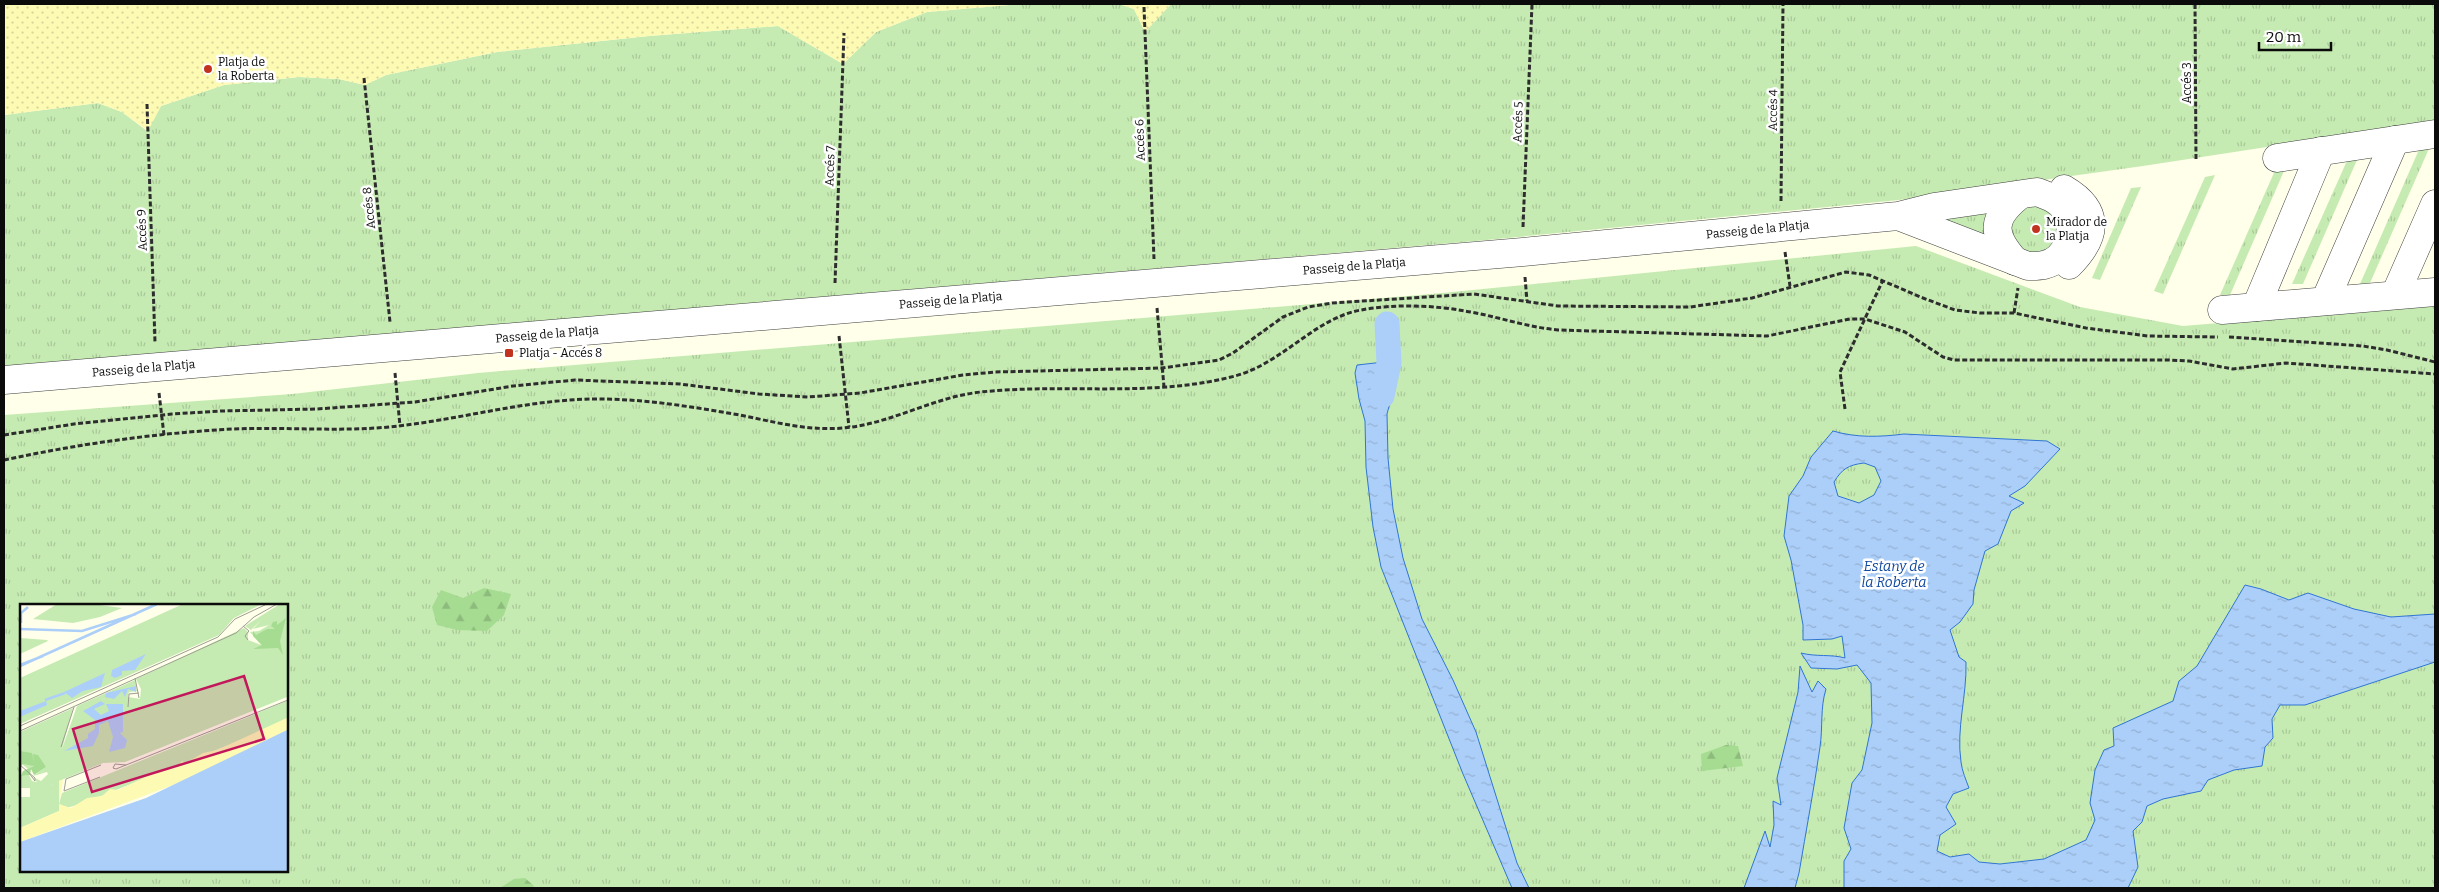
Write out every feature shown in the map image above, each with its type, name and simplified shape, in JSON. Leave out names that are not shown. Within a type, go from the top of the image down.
[{"type":"street","points":[[2277,158],[2435,134]]},
{"type":"street","points":[[2325,301],[2395,140]]},
{"type":"street","points":[[2256,307],[2321,151]]},
{"type":"street","points":[[2054,276],[2076,258],[2090,232],[2092,220],[2087,207],[2079,198],[2064,189]]},
{"type":"street","name":"Passeig de la Platja","points":[[4,380],[1503,254],[1898,216],[1934,207],[2037,192],[2053,198],[2066,210],[2071,226],[2069,243],[2060,257],[2045,265],[2028,266],[1898,216]]},
{"type":"street","points":[[2015,261],[1999,240],[1998,222],[2006,207],[2020,195]]},
{"type":"street","points":[[2395,295],[2435,204]]},
{"type":"street","points":[[2222,310],[2435,292]]},
{"type":"path","name":"Accés 5","points":[[1522,231],[1532,4]]},
{"type":"path","name":"Accés 4","points":[[1781,207],[1783,4]]},
{"type":"path","name":"Accés 3","points":[[2195,4],[2196,162]]},
{"type":"path","name":"Accés 6","points":[[1144,7],[1154,263]]},
{"type":"path","name":"Accés 7","points":[[835,289],[844,33]]},
{"type":"path","name":"Accés 8","points":[[364,78],[390,326]]},
{"type":"path","name":"Accés 9","points":[[147,104],[155,346]]},
{"type":"path","points":[[1785,248],[1790,286]]},
{"type":"path","points":[[4,435],[74,424],[161,415],[398,404],[445,399],[513,386],[575,380],[680,384],[785,396],[845,394],[971,374],[1162,368],[1219,360],[1283,317],[1308,308],[1332,303],[1474,294],[1558,306],[1690,307],[1743,300],[1846,272],[1864,273],[1939,305],[1967,312],[2014,313],[2086,328],[2148,336],[2258,338],[2363,346],[2402,353],[2435,362]]},
{"type":"path","points":[[1525,274],[1527,301]]},
{"type":"path","points":[[1845,409],[1840,372],[1883,280]]},
{"type":"path","points":[[1157,305],[1164,387]]},
{"type":"path","points":[[4,460],[70,447],[164,435],[236,429],[322,430],[400,426],[503,407],[596,399],[638,400],[689,406],[806,427],[849,427],[880,422],[931,403],[978,392],[1164,387],[1212,382],[1254,371],[1333,319],[1357,310],[1372,308],[1408,307],[1465,311],[1526,326],[1558,330],[1767,336],[1850,319],[1865,319],[1905,332],[1943,357],[1954,360],[2169,360],[2189,361],[2233,369],[2286,363],[2435,374]]},
{"type":"path","points":[[838,331],[849,427]]},
{"type":"path","points":[[394,368],[400,426]]},
{"type":"path","points":[[159,388],[164,435]]},
{"type":"green space","points":[[1020,4],[1119,4],[1134,9],[1145,32],[1171,4],[2435,4],[2435,121],[2143,166],[1899,200],[1476,241],[4,367],[4,115],[98,103],[122,112],[147,131],[161,106],[224,85],[299,77],[339,79],[365,85],[386,75],[497,52],[649,36],[778,26],[843,64],[876,32],[927,12]]},
{"type":"green space","points":[[2431,144],[2370,283],[2360,284],[2421,145]]},
{"type":"green space","points":[[2360,153],[2303,284],[2292,284],[2350,154]]},
{"type":"green space","points":[[2287,164],[2230,295],[2220,295],[2277,166]]},
{"type":"green space","points":[[2215,175],[2163,294],[2154,291],[2205,177]]},
{"type":"green space","points":[[2141,187],[2100,280],[2092,278],[2131,188]]},
{"type":"green space","points":[[2048,203],[2064,232],[2043,258],[2011,249],[2007,216],[2015,207]]},
{"type":"green space","points":[[1993,205],[1992,237],[1926,217]]},
{"type":"green space","points":[[1916,246],[2080,307],[2183,326],[2435,305],[2435,888],[4,888],[4,415],[292,394],[478,373],[1432,294]]},
{"type":"green space","points":[[484,588],[511,594],[504,615],[487,631],[457,630],[437,625],[432,607],[441,590],[463,598]]},
{"type":"green space","points":[[1726,745],[1738,746],[1743,766],[1702,771],[1701,754]]},
{"type":"green space","points":[[525,878],[534,886],[532,888],[500,888],[514,879]]},
{"type":"sand","name":"Platja de la Roberta","points":[[4,4],[1020,4],[927,12],[876,32],[843,64],[778,26],[649,36],[497,52],[386,75],[365,85],[339,79],[299,77],[224,85],[161,106],[148,131],[122,112],[98,103],[4,115]]},
{"type":"sand","points":[[1119,4],[1171,4],[1145,32],[1134,9]]},
{"type":"water","points":[[1389,363],[1394,387],[1387,414],[1388,458],[1393,509],[1403,558],[1422,619],[1453,680],[1476,732],[1517,863],[1529,888],[1512,888],[1463,774],[1381,567],[1373,527],[1366,467],[1365,421],[1355,373],[1357,365]]},
{"type":"water","name":"Estany de la Roberta","points":[[1833,431],[1868,436],[1904,434],[2047,441],[2060,449],[2025,486],[2009,496],[2024,503],[2011,511],[1998,544],[1985,551],[1974,590],[1973,604],[1960,622],[1950,630],[1959,657],[1966,662],[1960,749],[1962,769],[1969,788],[1953,794],[1946,807],[1956,824],[1940,835],[1937,851],[1950,857],[1969,854],[1979,862],[2000,864],[2044,859],[2086,840],[2095,820],[2090,803],[2095,770],[2104,750],[2114,746],[2113,728],[2173,701],[2179,681],[2197,666],[2245,585],[2289,600],[2308,593],[2354,609],[2391,617],[2435,614],[2435,662],[2305,705],[2280,705],[2272,719],[2273,738],[2265,747],[2262,766],[2234,770],[2208,780],[2201,791],[2163,799],[2147,806],[2142,822],[2133,831],[2138,867],[2128,888],[1844,888],[1844,861],[1851,849],[1844,828],[1852,783],[1862,770],[1872,723],[1871,683],[1857,665],[1837,669],[1811,668],[1801,653],[1845,658],[1842,636],[1832,639],[1803,640],[1803,625],[1791,560],[1784,536],[1789,496],[1803,476],[1811,457]],"holes":[[[1864,463],[1875,467],[1881,481],[1874,495],[1859,503],[1838,496],[1834,482],[1843,471],[1850,466]]]},
{"type":"water","points":[[1800,666],[1812,692],[1818,681],[1826,689],[1823,703],[1820,747],[1799,873],[1795,888],[1744,888],[1765,831],[1770,847],[1774,825],[1773,801],[1781,805],[1777,778],[1798,692]]},
{"type":"waterway","points":[[1382,396],[1389,363],[1387,324]]},
{"type":"place","name":"Platja de la Roberta","points":[[208,69]]},
{"type":"place","name":"Mirador de la Platja","points":[[2036,229]]},
{"type":"place","name":"Platja - Accés 8","points":[[509,353]]}]
